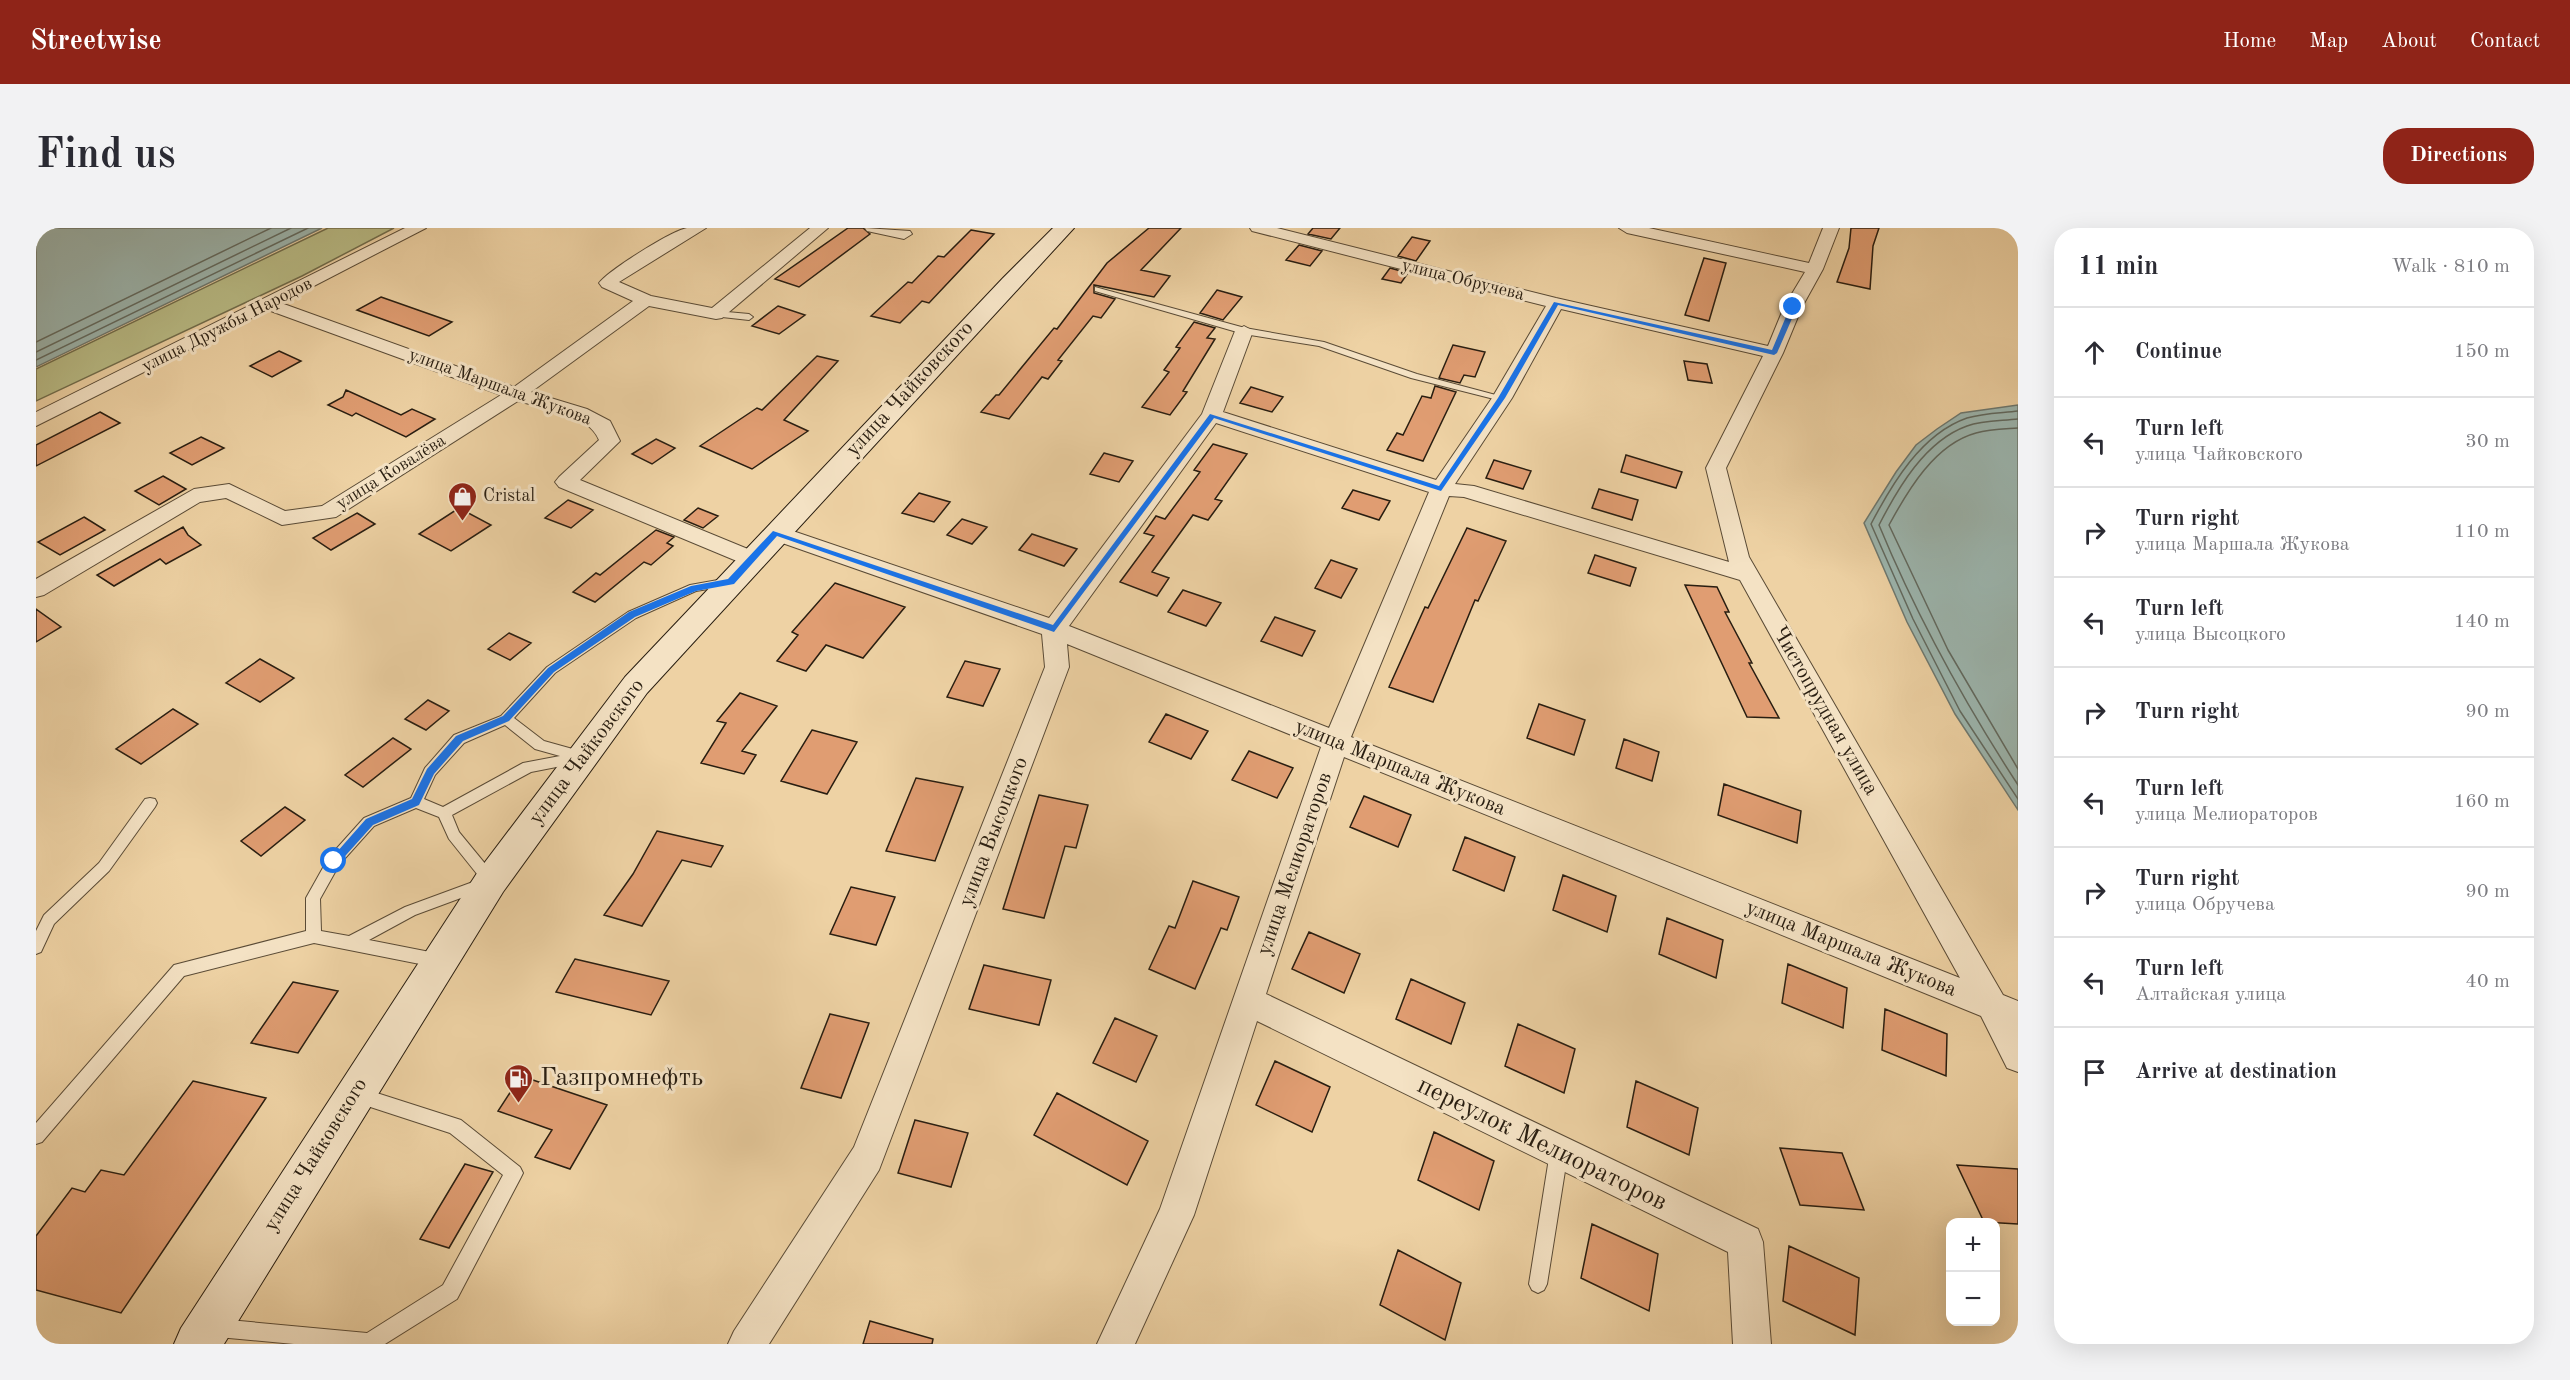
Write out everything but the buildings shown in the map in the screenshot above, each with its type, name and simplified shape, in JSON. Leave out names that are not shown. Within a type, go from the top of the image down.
[{"type":"main road","name":"улица Чайковского","points":[[202,1336],[491,881],[636,685],[741,570],[1064,228]]},
{"type":"street","name":"улица Дружбы Народов","points":[[36,420],[269,305],[418,228]]},
{"type":"street","points":[[698,228],[621,271],[608,283],[646,300],[716,314],[820,228]]},
{"type":"street","points":[[873,228],[904,234]]},
{"type":"street","name":"улица Обручева","points":[[1258,228],[1556,303],[1774,353]]},
{"type":"street","points":[[1627,228],[1815,269]]},
{"type":"street","name":"Чистопрудная улица","points":[[1831,228],[1815,269],[1793,307],[1774,353],[1716,468],[1738,558],[1992,1006],[2018,1058]]},
{"type":"street","name":"улица Ковалёва","points":[[36,589],[194,496],[229,491],[282,518],[328,512],[516,394],[646,300]]},
{"type":"street","name":"улица Мелиораторов","points":[[1116,1344],[1176,1215],[1336,742],[1441,489],[1502,398],[1556,303]]},
{"type":"street","name":"улица Маршала Жукова","points":[[269,305],[516,394],[580,413],[603,425],[610,441],[566,482],[741,570]]},
{"type":"street","points":[[1054,629],[1212,415],[1244,331]]},
{"type":"street","points":[[1212,415],[1441,489],[1466,491],[1748,575]]},
{"type":"street","name":"улица Маршала Жукова","points":[[776,533],[1054,629],[2018,1016]]},
{"type":"street","name":"улица Высоцкого","points":[[747,1344],[867,1158],[1058,667],[1054,629]]},
{"type":"street","name":"переулок Мелиораторов","points":[[1248,1001],[1745,1242],[1752,1344]]},
{"type":"lane","points":[[1098,290],[1244,331],[1321,344],[1414,376],[1502,398]]},
{"type":"lane","points":[[716,314],[749,317]]},
{"type":"lane","points":[[314,936],[314,898],[334,861],[369,822],[416,802],[430,772],[459,739],[506,718],[551,670],[632,615],[741,570]]},
{"type":"lane","points":[[506,718],[540,745],[582,758]]},
{"type":"lane","points":[[444,813],[528,767],[582,758]]},
{"type":"lane","points":[[350,943],[410,911],[491,881],[454,835],[444,813],[416,802]]},
{"type":"lane","points":[[36,947],[49,920],[104,867],[150,803]]},
{"type":"lane","points":[[36,1136],[178,970],[314,936],[440,961]]},
{"type":"lane","points":[[202,1336],[235,1328],[369,1343],[450,1292],[514,1173],[455,1126],[355,1094]]},
{"type":"lane","points":[[1538,1284],[1559,1152]]},
{"type":"green space","points":[[328,228],[394,228],[302,276],[36,401],[36,369]]},
{"type":"water","points":[[36,228],[322,228],[36,367]]},
{"type":"water","points":[[2018,405],[2018,810],[1955,714],[1907,622],[1864,523],[1916,445],[1961,413]]},
{"type":"place","name":"Cristal","points":[[462,522]]},
{"type":"place","name":"Газпромнефть","points":[[519,1104]]},
{"type":"route","points":[[334,861],[369,822],[416,802],[430,772],[459,739],[506,718],[551,670],[632,615],[694,588],[731,582],[776,533],[1054,629],[1212,415],[1441,489],[1502,398],[1556,303],[1774,353],[1793,307]]}]
